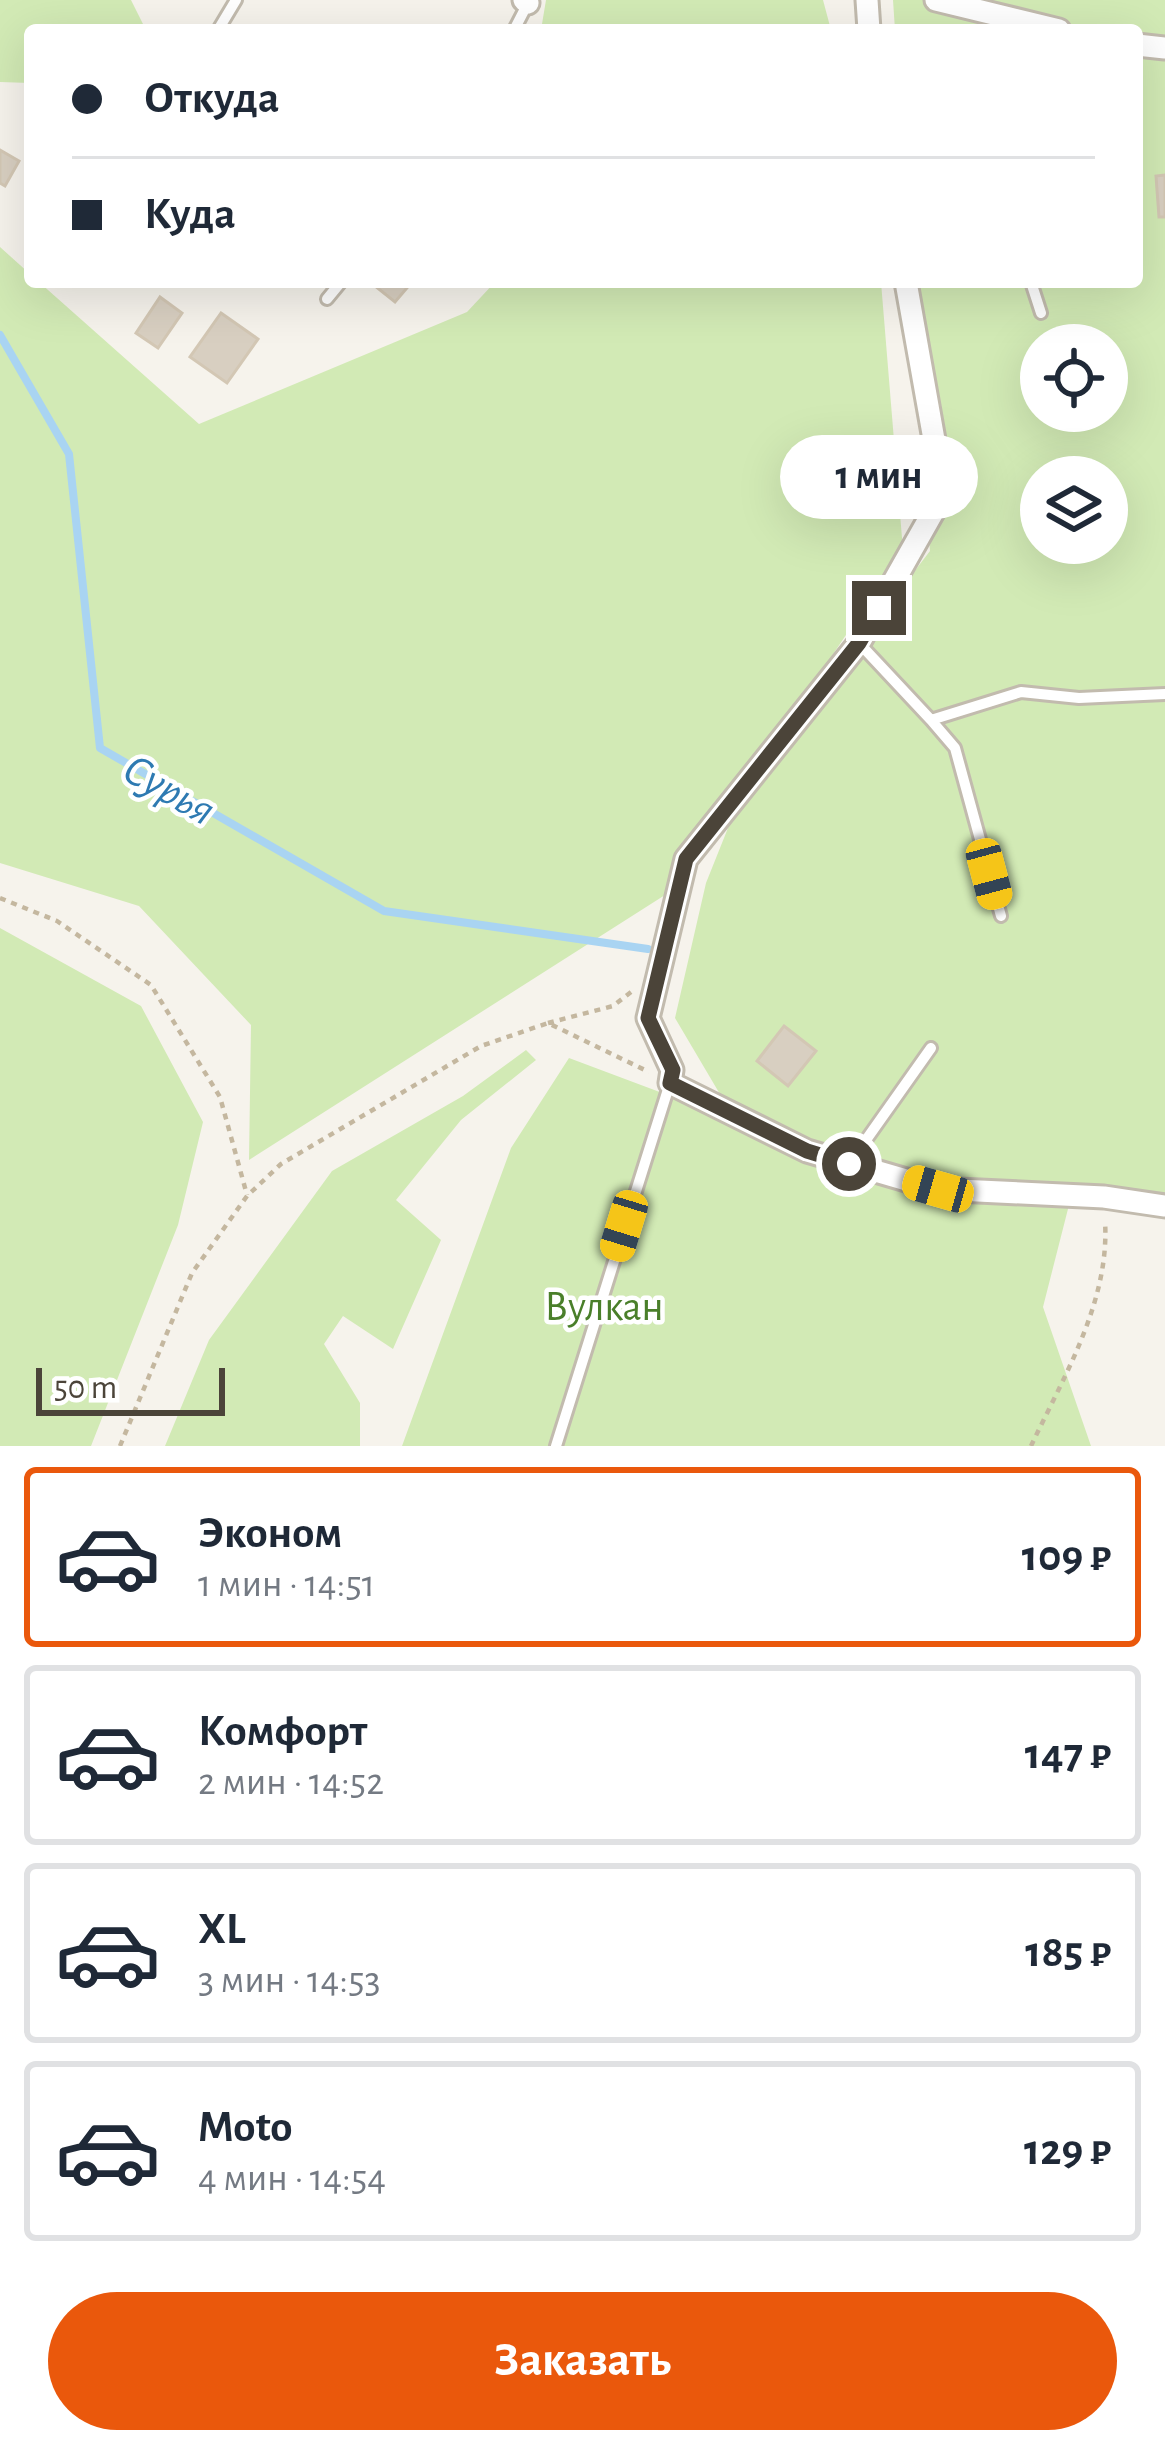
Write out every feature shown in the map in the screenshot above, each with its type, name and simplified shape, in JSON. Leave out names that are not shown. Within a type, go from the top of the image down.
[{"type":"street","points":[[936,0],[1034,24]]},
{"type":"street","points":[[907,288],[938,462],[937,505],[859,643],[686,859],[648,1018],[673,1070],[670,1083],[807,1151],[938,1189],[1104,1197],[1165,1205]]},
{"type":"lane","points":[[328,299],[336,288]]},
{"type":"lane","points":[[1033,288],[1041,313]]},
{"type":"lane","points":[[859,643],[956,748],[1000,916]]},
{"type":"lane","points":[[931,720],[1021,692],[1079,698],[1165,694]]},
{"type":"lane","points":[[849,1164],[932,1048]]},
{"type":"lane","points":[[556,1446],[670,1083]]},
{"type":"path","points":[[0,898],[57,921],[151,985],[220,1097],[247,1196]]},
{"type":"path","points":[[120,1446],[192,1274],[247,1196],[281,1164],[481,1046],[548,1022],[614,1006],[660,968]]},
{"type":"path","points":[[548,1022],[670,1083]]},
{"type":"path","points":[[1031,1446],[1088,1326],[1107,1252],[1104,1197]]},
{"type":"green space","points":[[0,0],[131,0],[143,24],[24,24],[24,83],[0,82]]},
{"type":"green space","points":[[546,0],[823,0],[829,24],[542,24]]},
{"type":"green space","name":"Вулкан","points":[[893,0],[1165,0],[1165,1210],[1069,1205],[1043,1307],[1091,1446],[402,1446],[511,1148],[569,1058],[665,1094],[780,1148],[724,1101],[675,1018],[706,883],[740,798],[930,551],[912,288],[1143,288],[1143,24],[895,24]]},
{"type":"green space","points":[[0,247],[24,269],[24,288],[46,288],[199,424],[467,312],[489,288],[881,288],[903,550],[676,888],[249,1160],[251,1025],[139,906],[0,863]]},
{"type":"green space","points":[[0,928],[141,1006],[203,1122],[178,1225],[91,1446],[0,1446]]},
{"type":"green space","points":[[526,1050],[536,1060],[461,1120],[396,1200],[441,1240],[393,1349],[343,1316],[324,1344],[360,1403],[360,1446],[165,1446],[209,1340],[332,1171],[463,1096]]},
{"type":"building","points":[[0,150],[19,161],[5,186],[0,183]]},
{"type":"building","points":[[1165,175],[1165,217],[1159,217],[1156,176]]},
{"type":"building","points":[[378,288],[407,288],[395,302]]},
{"type":"building","points":[[160,297],[182,313],[158,348],[136,333]]},
{"type":"building","points":[[221,313],[258,339],[227,383],[190,357]]},
{"type":"building","points":[[784,1026],[816,1051],[788,1086],[757,1061]]},
{"type":"waterway","name":"Сурья","points":[[0,335],[69,454],[100,748],[384,911],[648,949]]},
{"type":"route","points":[[849,1164],[807,1151],[670,1083],[673,1070],[648,1018],[686,859],[859,643],[879,608]]}]
